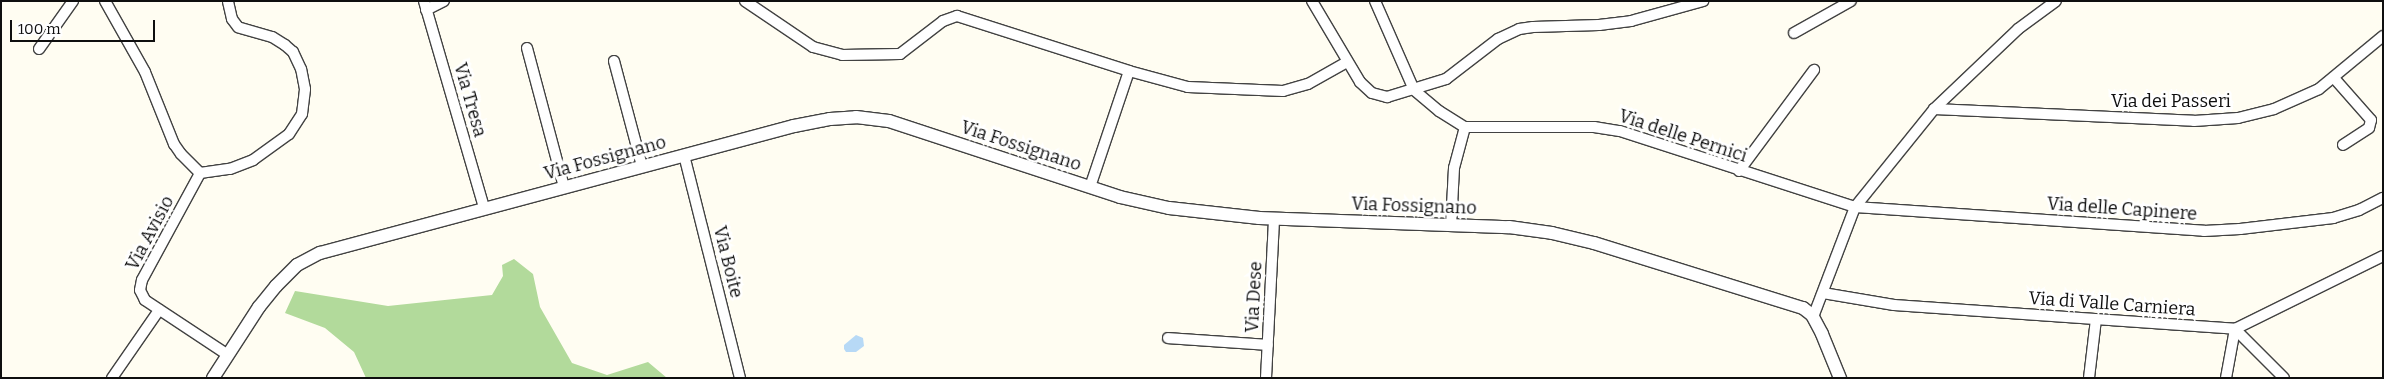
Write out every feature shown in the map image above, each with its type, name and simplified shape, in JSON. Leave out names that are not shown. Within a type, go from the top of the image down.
[{"type":"street","points":[[39,49],[73,1]]},
{"type":"street","points":[[105,1],[145,72],[177,149],[200,173],[230,169],[257,158],[290,134],[299,121],[304,105],[304,81],[293,52],[274,38],[238,27],[232,19],[228,1]]},
{"type":"street","points":[[425,6],[444,1]]},
{"type":"street","points":[[745,1],[808,44],[831,54],[884,56],[900,54],[946,18],[960,16],[1129,72],[1188,86],[1278,92],[1308,84],[1348,62]]},
{"type":"street","points":[[1312,1],[1362,85],[1375,94],[1389,97],[1452,76],[1498,39],[1519,30],[1533,26],[1599,25],[1631,21],[1703,1]]},
{"type":"street","points":[[1375,1],[1414,90],[1432,107],[1465,127],[1454,168],[1451,225]]},
{"type":"street","points":[[1794,33],[1851,1]]},
{"type":"street","points":[[1813,317],[1855,207],[1934,109],[2018,29],[2056,1]]},
{"type":"street","name":"Via Tresa","points":[[425,6],[484,208]]},
{"type":"street","name":"Via dei Passeri","points":[[1934,109],[2194,121],[2250,116],[2288,104],[2319,89],[2383,36]]},
{"type":"street","points":[[527,48],[564,187]]},
{"type":"street","points":[[614,61],[642,166]]},
{"type":"street","points":[[1739,171],[1814,70]]},
{"type":"street","points":[[1090,188],[1129,72]]},
{"type":"street","points":[[2334,78],[2371,120],[2367,130],[2343,146]]},
{"type":"street","name":"Via Fossignano","points":[[213,378],[268,294],[287,274],[301,262],[339,246],[810,122],[844,118],[866,118],[912,128],[1090,188],[1134,201],[1169,208],[1274,218],[1529,229],[1594,242],[1796,304],[1813,317],[1840,378]]},
{"type":"street","name":"Via delle Pernici","points":[[1465,127],[1607,128],[1665,144],[1739,171],[1855,207]]},
{"type":"street","name":"Via Boite","points":[[684,155],[740,378]]},
{"type":"street","name":"Via Avisio","points":[[200,173],[140,287],[143,298],[228,355]]},
{"type":"street","name":"Via delle Capinere","points":[[1855,207],[2204,231],[2240,229],[2326,219],[2354,212],[2383,198]]},
{"type":"street","name":"Via Dese","points":[[1266,378],[1274,218]]},
{"type":"street","name":"Via di Valle Carniera","points":[[1822,293],[1894,305],[2235,329],[2383,256]]},
{"type":"street","points":[[112,378],[160,310]]},
{"type":"street","points":[[2089,378],[2096,320]]},
{"type":"street","points":[[2226,378],[2235,329]]},
{"type":"street","points":[[2235,329],[2284,378]]},
{"type":"street","points":[[1168,338],[1268,345]]},
{"type":"green space","points":[[514,259],[533,274],[540,307],[572,363],[607,375],[648,362],[667,378],[366,378],[354,352],[325,328],[285,313],[295,291],[388,306],[492,295],[503,276],[502,265]]},
{"type":"water","points":[[856,335],[863,338],[864,346],[856,352],[846,352],[844,345]]}]
